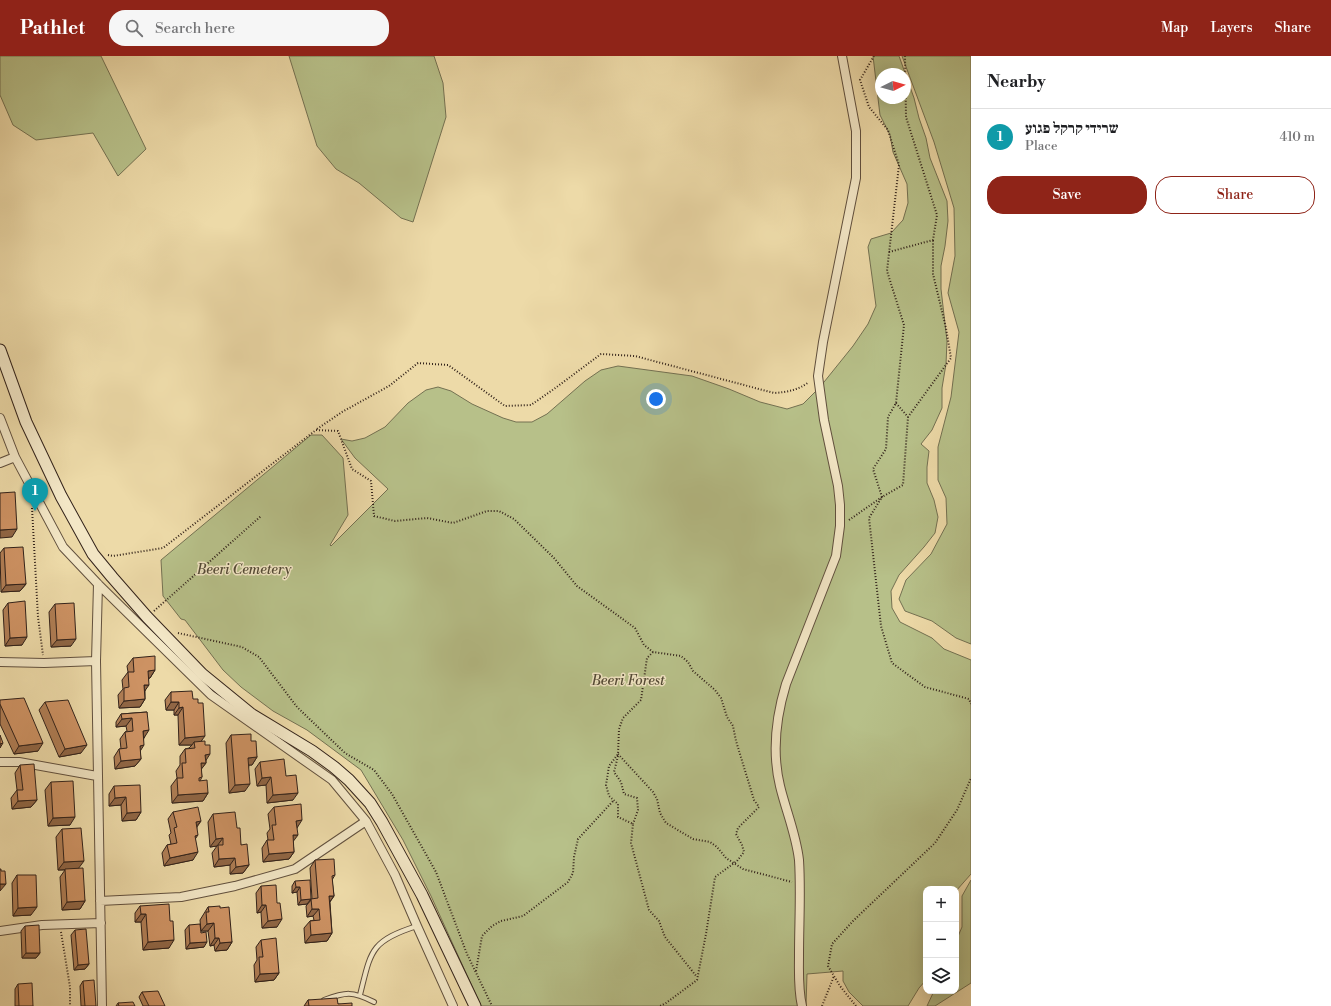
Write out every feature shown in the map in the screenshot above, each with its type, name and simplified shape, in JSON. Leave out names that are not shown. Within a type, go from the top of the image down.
[{"type":"street","points":[[802,1006],[798,981],[799,861],[794,832],[780,786],[777,769],[777,723],[786,684],[836,556],[840,526],[838,486],[824,420],[818,376],[823,342],[856,178],[856,131],[842,56]]},
{"type":"street","points":[[0,350],[26,422],[61,496],[93,554],[147,617],[202,674],[251,714],[312,751],[334,767],[349,780],[370,803],[422,895],[475,1006]]},
{"type":"street","points":[[0,418],[15,457],[63,546],[98,584],[210,695],[332,780],[366,820],[395,875],[453,1006]]},
{"type":"street","points":[[0,463],[15,457]]},
{"type":"street","points":[[98,584],[96,662],[97,776],[102,1006]]},
{"type":"street","points":[[0,662],[96,662]]},
{"type":"street","points":[[0,762],[19,762],[97,776]]},
{"type":"street","points":[[100,901],[181,897],[235,886],[295,869],[366,820]]},
{"type":"street","points":[[0,931],[42,925],[101,923]]},
{"type":"lane","points":[[360,995],[367,967],[377,945],[397,932],[417,926]]},
{"type":"lane","points":[[322,1001],[342,994],[360,995],[374,1002]]},
{"type":"path","points":[[874,56],[860,80],[869,107],[888,130],[900,166],[888,252],[887,271],[904,325],[896,403],[888,417],[886,449],[873,470],[882,497]]},
{"type":"path","points":[[840,526],[882,497],[903,485],[908,417],[951,358],[946,328],[933,274],[933,240],[937,215],[906,117],[905,56]]},
{"type":"path","points":[[888,252],[933,240]]},
{"type":"path","points":[[93,554],[113,556],[163,548],[316,430],[342,412],[389,386],[418,363],[448,365],[505,406],[531,405],[601,354],[635,356],[774,393],[791,391],[803,387],[818,376]]},
{"type":"path","points":[[896,403],[908,417]]},
{"type":"path","points":[[316,430],[338,431],[352,469],[371,481],[374,516],[395,521],[427,518],[453,523],[487,512],[499,511],[514,519],[554,558],[577,586],[635,628],[644,645],[653,652],[681,656],[688,662],[693,671],[715,690],[721,698],[727,717],[733,726],[736,741],[754,800],[759,807],[738,828],[736,834],[744,852],[734,864],[715,877],[697,980],[666,1004],[660,1006]]},
{"type":"path","points":[[882,497],[869,518],[881,626],[892,663],[925,687],[969,699],[971,704]]},
{"type":"path","points":[[31,505],[38,617],[44,663]]},
{"type":"path","points":[[147,617],[261,516]]},
{"type":"path","points":[[653,652],[647,658],[640,700],[623,718],[619,729],[618,754],[614,772],[621,782],[624,794],[637,798],[638,810],[633,824],[631,843],[649,910],[660,921],[665,937],[697,977]]},
{"type":"path","points":[[618,754],[653,792],[660,813],[666,822],[693,839],[710,842],[717,847],[726,858],[743,869],[799,884]]},
{"type":"path","points":[[618,754],[609,766],[606,785],[609,796],[618,804],[618,817],[633,824]]},
{"type":"path","points":[[856,1006],[828,966],[832,944],[853,921],[935,843],[957,810],[971,778]]},
{"type":"path","points":[[476,972],[482,936],[492,926],[501,921],[523,916],[568,882],[573,873],[574,857],[578,839],[614,800]]},
{"type":"path","points":[[59,924],[70,987],[70,1006]]},
{"type":"path","points":[[822,1006],[834,976]]},
{"type":"green space","points":[[0,56],[101,56],[146,149],[118,176],[93,133],[36,140],[13,125],[0,95]]},
{"type":"green space","points":[[289,56],[434,56],[443,83],[446,117],[413,222],[401,218],[359,183],[336,169],[317,146]]},
{"type":"green space","name":"Beeri Forest","points":[[873,56],[899,56],[903,68],[875,68],[875,73]]},
{"type":"green space","points":[[902,56],[971,56],[971,644],[956,638],[932,621],[905,611],[899,599],[906,580],[931,554],[947,524],[946,498],[938,480],[938,447],[951,397],[959,332],[948,293],[955,256],[954,208],[934,142],[911,80],[911,68],[906,68]]},
{"type":"green space","name":"Beeri Forest","points":[[911,90],[926,138],[930,158],[947,201],[948,221],[941,266],[941,289],[947,341],[946,364],[942,388],[942,408],[932,430],[921,444],[929,451],[927,483],[934,500],[938,517],[935,533],[899,575],[891,591],[892,608],[900,622],[932,638],[944,649],[971,660],[971,874],[959,888],[959,886],[923,886],[923,983],[908,1006],[863,1006],[849,992],[843,981],[843,971],[807,974],[806,1006],[481,1006],[431,896],[403,840],[361,770],[307,730],[273,711],[241,687],[223,670],[185,620],[181,619],[163,596],[161,560],[311,435],[322,435],[343,458],[348,515],[330,545],[331,546],[388,489],[355,458],[341,439],[352,441],[365,438],[385,427],[408,403],[426,390],[438,387],[451,391],[472,404],[503,418],[516,422],[532,422],[547,414],[585,381],[601,370],[618,366],[692,376],[760,402],[787,409],[803,404],[820,387],[853,346],[868,324],[876,306],[868,247],[871,239],[891,233],[903,220],[908,203],[907,184],[893,152],[890,135],[880,115],[879,104],[911,104]]},
{"type":"green space","points":[[971,880],[971,983],[959,991],[959,934],[962,927],[962,896]]},
{"type":"green space","points":[[933,994],[954,994],[935,1006],[927,1006]]},
{"type":"building","points":[[15,492],[17,529],[0,530],[0,493]]},
{"type":"building","points":[[23,547],[26,584],[6,585],[4,548]]},
{"type":"building","points":[[25,601],[27,637],[10,638],[8,603]]},
{"type":"building","points":[[74,603],[76,639],[57,640],[55,604]]},
{"type":"building","points":[[155,656],[155,670],[148,671],[149,685],[144,685],[145,699],[124,701],[124,688],[129,687],[128,672],[134,672],[133,658]]},
{"type":"building","points":[[192,691],[193,699],[198,699],[198,703],[203,703],[205,736],[185,738],[183,707],[179,708],[179,702],[171,702],[171,692]]},
{"type":"building","points":[[24,698],[43,743],[19,746],[0,704],[0,700]]},
{"type":"building","points":[[68,700],[87,745],[65,749],[45,702]]},
{"type":"building","points":[[147,712],[149,730],[143,731],[144,745],[140,746],[141,759],[121,761],[119,749],[127,748],[125,732],[133,731],[132,718],[122,719],[121,714]]},
{"type":"building","points":[[251,734],[251,741],[256,741],[257,757],[248,758],[250,784],[235,785],[231,735]]},
{"type":"building","points":[[0,735],[3,743],[0,744]]},
{"type":"building","points":[[205,741],[205,745],[210,745],[210,754],[205,755],[206,763],[201,763],[202,777],[199,778],[199,781],[207,780],[208,793],[178,795],[177,778],[183,778],[182,763],[186,763],[185,749],[195,748],[194,742]]},
{"type":"building","points":[[284,759],[286,776],[296,775],[298,793],[273,795],[271,777],[262,778],[260,762]]},
{"type":"building","points":[[34,764],[37,800],[18,801],[17,790],[23,790],[20,765]]},
{"type":"building","points":[[73,781],[75,817],[53,818],[51,782]]},
{"type":"building","points":[[140,785],[141,812],[127,813],[126,797],[115,798],[114,786]]},
{"type":"building","points":[[301,804],[302,820],[296,821],[298,835],[293,835],[294,852],[269,854],[267,840],[274,840],[272,825],[276,825],[274,807]]},
{"type":"building","points":[[198,807],[201,821],[196,822],[198,835],[195,836],[198,852],[170,858],[167,845],[177,843],[174,828],[177,827],[173,812]]},
{"type":"building","points":[[235,812],[237,828],[240,828],[241,845],[247,844],[249,865],[236,867],[235,858],[219,859],[218,845],[223,845],[223,838],[216,839],[213,814]]},
{"type":"building","points":[[81,828],[84,861],[64,862],[62,829]]},
{"type":"building","points":[[334,859],[335,875],[332,876],[334,896],[329,896],[332,933],[311,935],[310,921],[320,920],[319,909],[312,909],[311,899],[318,898],[315,860]]},
{"type":"building","points":[[83,868],[85,901],[67,902],[65,869]]},
{"type":"building","points":[[0,869],[1,871],[5,871],[6,884],[0,884]]},
{"type":"building","points":[[17,875],[36,875],[37,907],[18,908]]},
{"type":"building","points":[[310,880],[311,899],[301,900],[300,887],[296,887],[295,881]]},
{"type":"building","points":[[276,885],[277,903],[280,903],[282,919],[268,921],[266,905],[262,905],[261,886]]},
{"type":"building","points":[[169,904],[170,921],[173,921],[174,940],[148,942],[146,914],[141,914],[140,906]]},
{"type":"building","points":[[220,906],[220,908],[229,907],[232,942],[220,943],[219,938],[215,938],[214,923],[207,924],[206,912],[209,912],[208,907]]},
{"type":"building","points":[[200,924],[201,933],[206,932],[207,942],[190,943],[189,925]]},
{"type":"building","points":[[39,925],[40,953],[26,953],[25,926]]},
{"type":"building","points":[[86,929],[89,964],[78,965],[75,930]]},
{"type":"building","points":[[276,938],[279,973],[260,974],[259,957],[263,957],[261,940]]},
{"type":"building","points":[[94,980],[96,1006],[85,1006],[83,981]]},
{"type":"building","points":[[32,983],[33,1006],[19,1006],[18,984]]},
{"type":"building","points":[[158,991],[165,1006],[149,1006],[142,992]]},
{"type":"building","points":[[337,998],[338,1004],[352,1003],[352,1006],[309,1006],[308,1000]]},
{"type":"building","points":[[133,1002],[135,1006],[119,1006],[118,1003]]},
{"type":"place","name":"שרידי קרקל פגוע","points":[[35,511]]},
{"type":"park label","name":"Beeri Cemetery","points":[[244,570]]}]
